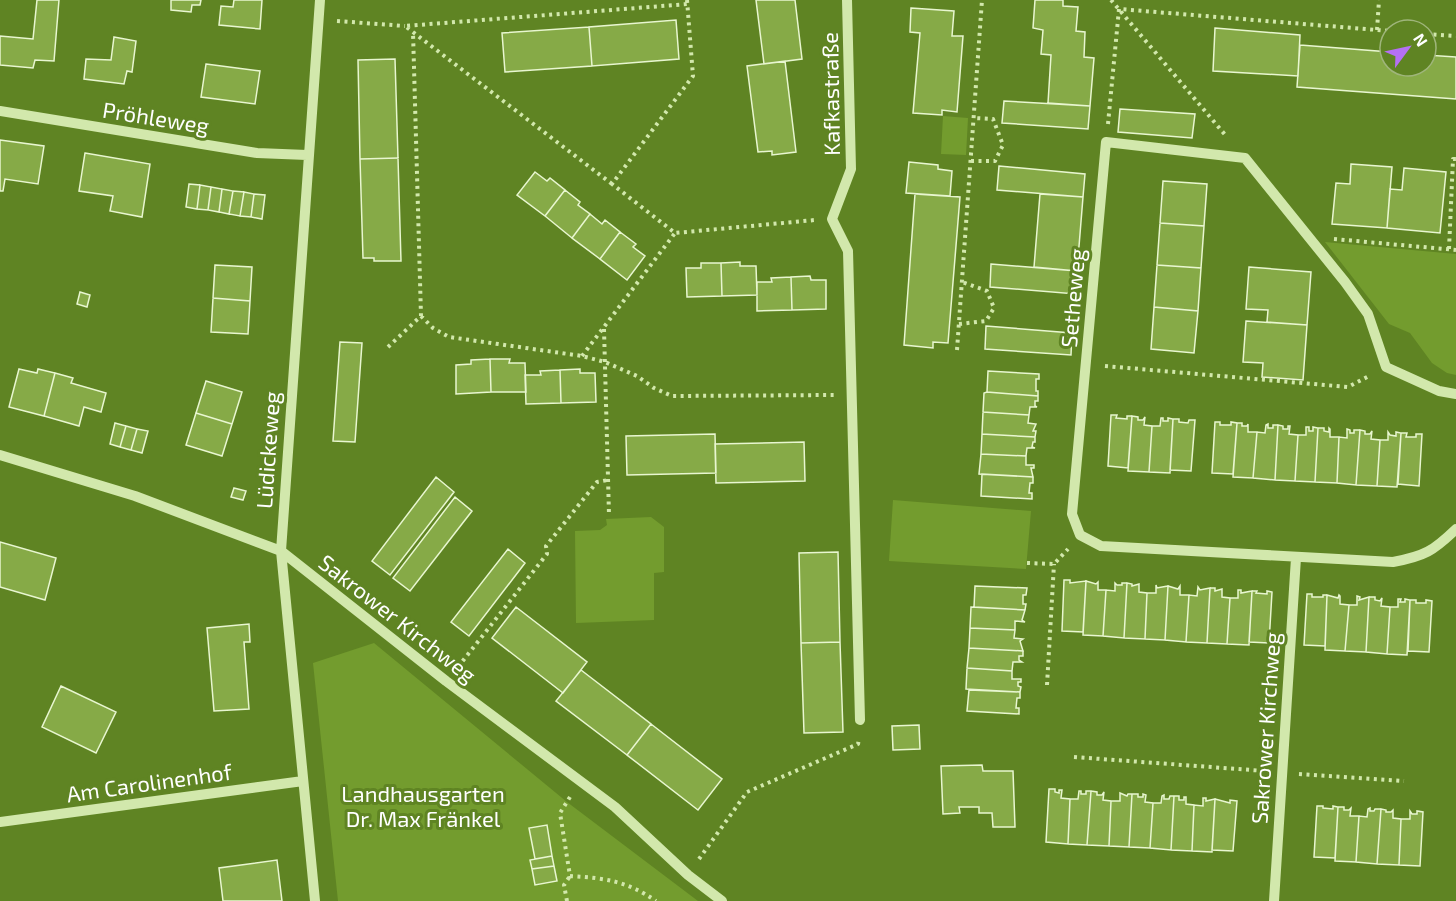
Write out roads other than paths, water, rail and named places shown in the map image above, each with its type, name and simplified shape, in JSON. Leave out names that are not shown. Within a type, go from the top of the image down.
[{"type":"street","name":"Lüdickeweg","points":[[315,901],[280,551],[307,154],[320,0]]},
{"type":"street","name":"Kafkastraße","points":[[847,0],[851,169],[832,219],[848,251],[860,720]]},
{"type":"street","name":"Pröhleweg","points":[[0,111],[257,153],[307,154]]},
{"type":"street","name":"Setheweg","points":[[1296,558],[1101,546],[1080,535],[1072,514],[1106,142],[1245,159],[1345,282],[1368,314],[1386,367],[1439,391],[1456,394]]},
{"type":"street","name":"Sakrower Kirchweg","points":[[0,455],[135,496],[280,551],[446,681],[615,807],[688,874],[722,901]]},
{"type":"street","points":[[1296,558],[1393,562],[1421,556],[1442,543],[1456,529]]},
{"type":"street","name":"Sakrower Kirchweg","points":[[1274,901],[1296,558]]},
{"type":"street","name":"Am Carolinenhof","points":[[0,822],[303,781]]},
{"type":"park label","name":"Landhausgarten Dr. Max Fränkel","points":[[423,806]]}]
